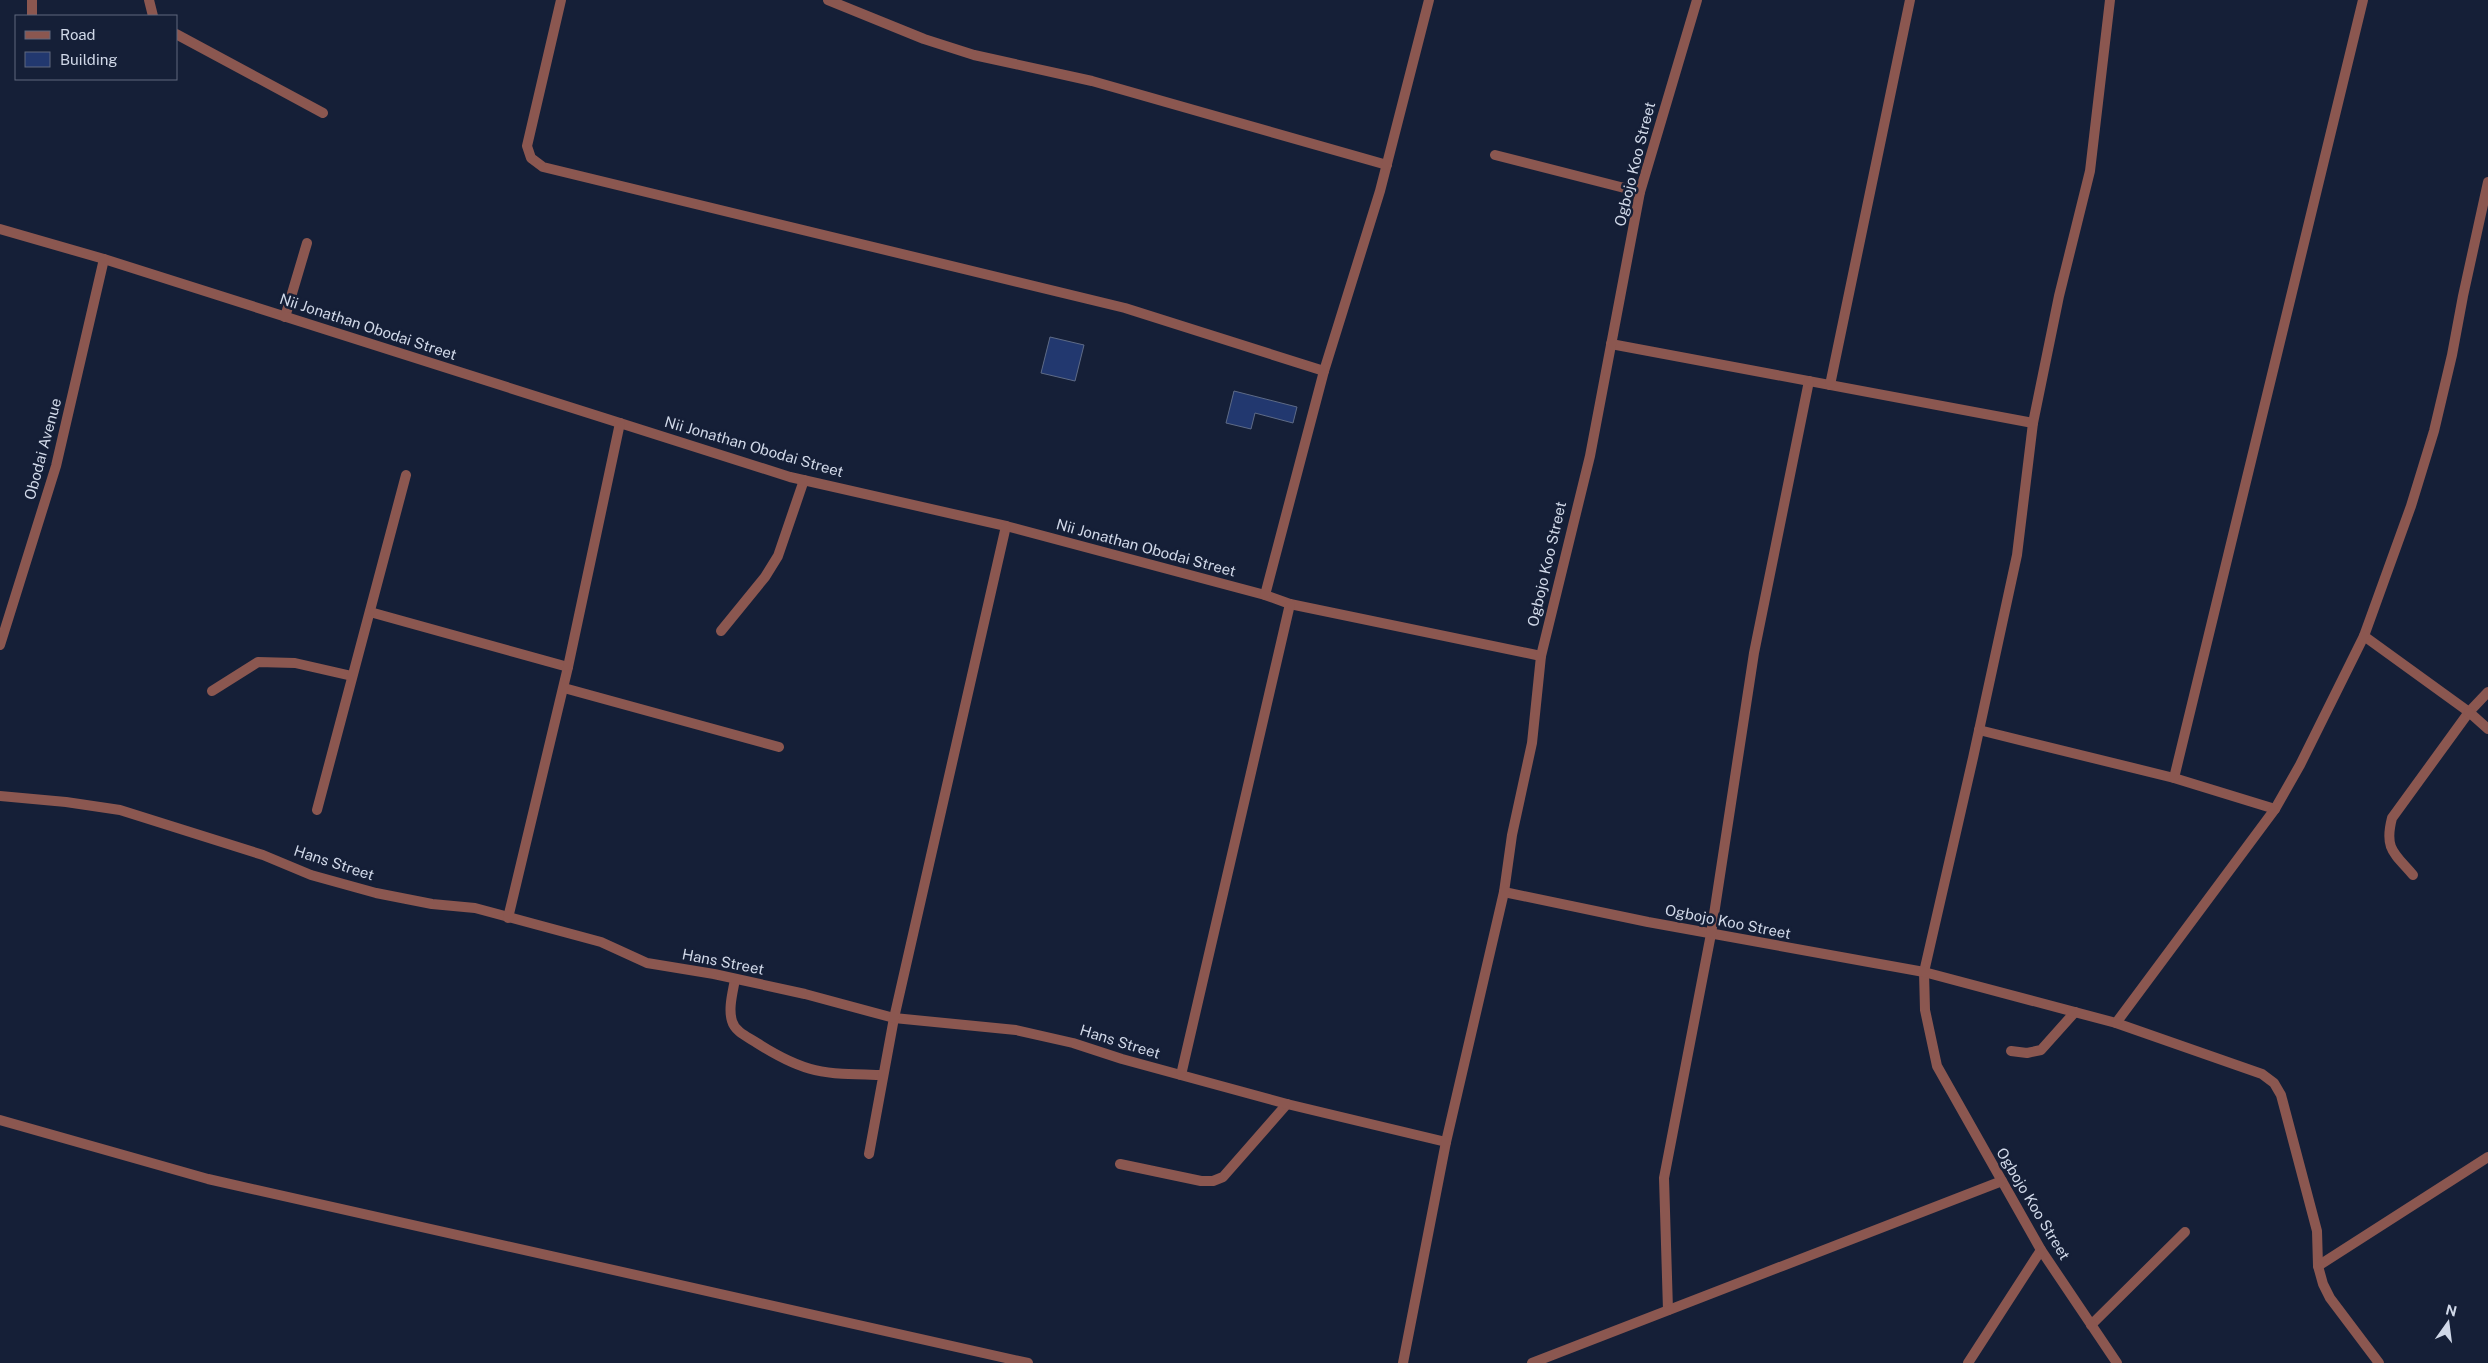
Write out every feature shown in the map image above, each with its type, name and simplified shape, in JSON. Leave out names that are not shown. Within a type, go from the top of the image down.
[{"type":"street","points":[[32,0],[32,15]]},
{"type":"street","points":[[149,0],[153,15]]},
{"type":"street","points":[[560,0],[528,146],[531,158],[543,167],[1125,308],[1324,371]]},
{"type":"street","points":[[828,0],[924,39],[974,55],[1092,82],[1387,166]]},
{"type":"street","points":[[1265,595],[1324,371],[1346,307],[1387,166],[1429,0]]},
{"type":"street","name":"Ogbojo Koo Street","points":[[1697,0],[1640,192],[1590,456],[1541,656],[1532,743],[1512,835],[1504,892],[1711,934],[1924,972],[1925,1010],[1937,1066],[2042,1250],[2117,1363]]},
{"type":"street","points":[[1830,385],[1910,0]]},
{"type":"street","points":[[2110,0],[2090,171],[2059,296],[2033,424],[2016,556],[1924,972],[2116,1023],[2262,1074],[2274,1083],[2281,1095],[2317,1231],[2318,1266],[2330,1298],[2379,1363]]},
{"type":"street","points":[[2174,778],[2363,0]]},
{"type":"street","points":[[178,35],[323,113]]},
{"type":"street","points":[[1495,155],[1640,192]]},
{"type":"street","points":[[2116,1023],[2275,809],[2300,765],[2364,636],[2410,506],[2434,431],[2488,182]]},
{"type":"street","name":"Nii Jonathan Obodai Street","points":[[0,229],[104,259],[804,480],[1006,526],[1265,595],[1290,604],[1541,656]]},
{"type":"street","points":[[285,317],[307,243]]},
{"type":"street","name":"Obodai Avenue","points":[[0,645],[56,466],[104,259]]},
{"type":"street","points":[[1611,344],[2033,424]]},
{"type":"street","points":[[1668,1310],[1664,1178],[1711,934],[1754,653],[1809,382]]},
{"type":"street","points":[[508,918],[564,688],[620,422]]},
{"type":"street","points":[[317,810],[406,475]]},
{"type":"street","points":[[721,631],[766,577],[778,556],[804,480]]},
{"type":"street","points":[[869,1154],[894,1018],[1006,526]]},
{"type":"street","points":[[1181,1075],[1290,604]]},
{"type":"street","points":[[370,612],[568,667]]},
{"type":"street","points":[[2364,636],[2469,712],[2488,730]]},
{"type":"street","points":[[212,691],[258,662],[294,663],[352,676]]},
{"type":"street","points":[[564,688],[779,748]]},
{"type":"street","points":[[2413,875],[2391,849],[2388,836],[2392,818],[2469,712],[2488,692]]},
{"type":"street","points":[[1978,730],[2174,778],[2275,809]]},
{"type":"street","name":"Hans Street","points":[[0,796],[66,802],[120,810],[263,855],[311,875],[357,888],[432,904],[475,908],[601,942],[647,963],[805,994],[894,1018],[1016,1030],[1073,1043],[1288,1104],[1446,1142]]},
{"type":"street","points":[[1403,1363],[1446,1142],[1504,892]]},
{"type":"street","points":[[735,979],[730,1007],[732,1020],[737,1030],[774,1054],[806,1070],[831,1074],[883,1075]]},
{"type":"street","points":[[2011,1051],[2027,1053],[2040,1050],[2075,1012]]},
{"type":"street","points":[[1120,1164],[1201,1181],[1213,1181],[1223,1177],[1288,1104]]},
{"type":"street","points":[[0,1120],[208,1179],[1028,1363]]},
{"type":"street","points":[[2318,1266],[2488,1157]]},
{"type":"street","points":[[1532,1363],[2002,1181]]},
{"type":"street","points":[[2091,1325],[2185,1232]]},
{"type":"street","points":[[1968,1363],[2042,1250]]},
{"type":"building","points":[[1050,337],[1084,345],[1075,381],[1041,373]]},
{"type":"building","points":[[1234,391],[1297,407],[1293,423],[1255,413],[1251,429],[1226,423]]}]
